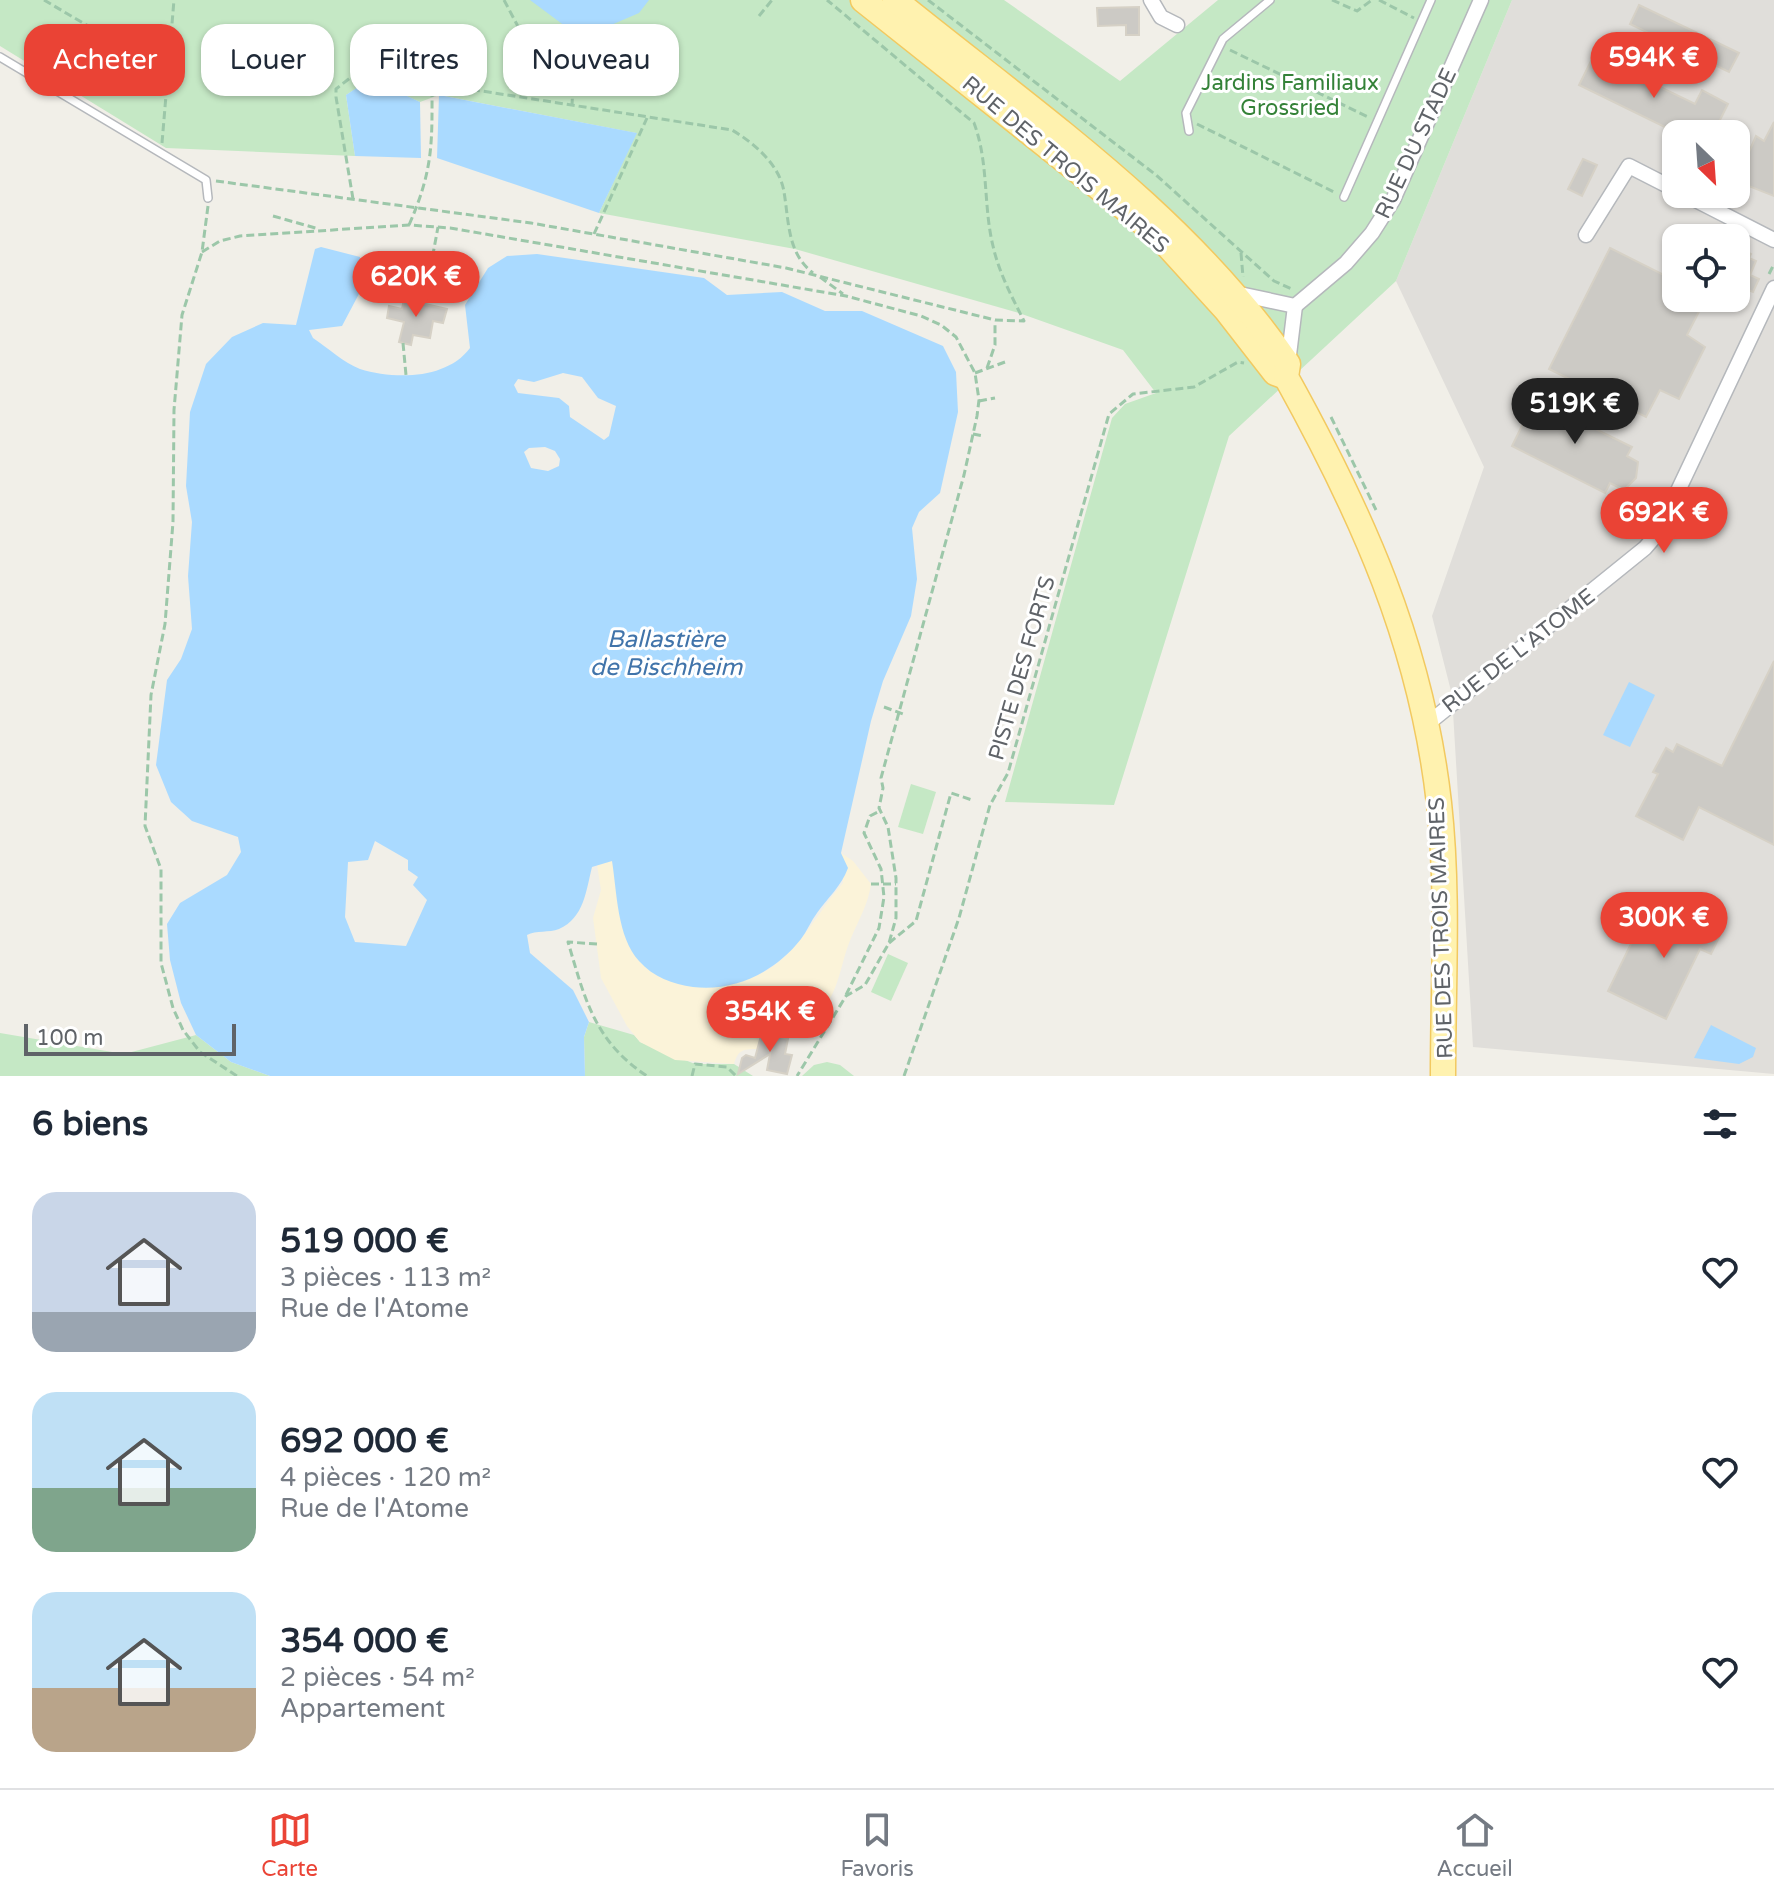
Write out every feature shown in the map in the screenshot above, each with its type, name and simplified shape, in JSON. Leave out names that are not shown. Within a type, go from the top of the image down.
[{"type":"main road","name":"RUE DES TROIS MAIRES","points":[[863,0],[1156,233],[1255,340],[1275,373],[1287,370],[1366,530],[1389,589],[1426,725],[1442,854],[1443,1076]]},
{"type":"main road","name":"RUE DES TROIS MAIRES","points":[[895,0],[1103,166],[1239,289],[1255,340]]},
{"type":"street","points":[[1151,0],[1161,17],[1177,25]]},
{"type":"street","name":"RUE DU STADE","points":[[1255,340],[1293,303],[1346,263],[1372,233],[1393,200],[1481,0]]},
{"type":"street","points":[[1586,235],[1629,166],[1662,183]]},
{"type":"street","points":[[1711,208],[1774,240]]},
{"type":"street","name":"RUE DE L'ATOME","points":[[1426,725],[1645,548],[1658,533],[1712,424],[1771,283]]},
{"type":"street","points":[[1239,289],[1293,303],[1287,370]]},
{"type":"lane","points":[[1189,131],[1186,113],[1220,45],[1270,0]]},
{"type":"lane","points":[[1344,197],[1431,0]]},
{"type":"lane","points":[[0,57],[206,180],[208,198]]},
{"type":"path","points":[[44,0],[85,24]]},
{"type":"path","points":[[172,24],[174,0]]},
{"type":"path","points":[[504,0],[522,34],[550,45],[574,70],[572,105]]},
{"type":"path","points":[[759,16],[772,0]]},
{"type":"path","points":[[206,180],[594,234],[817,275],[995,320],[1024,321],[1004,280],[992,245],[982,144],[974,123],[827,0]]},
{"type":"path","points":[[928,0],[1156,175],[1274,281],[1293,303]]},
{"type":"path","points":[[1332,0],[1357,11],[1372,0]]},
{"type":"path","points":[[1379,0],[1421,22]]},
{"type":"path","points":[[1220,45],[1377,121]]},
{"type":"path","points":[[350,78],[336,89],[353,199]]},
{"type":"path","points":[[487,91],[732,130],[748,139],[781,181],[791,241],[807,268],[846,296]]},
{"type":"path","points":[[158,149],[164,142],[167,96]]},
{"type":"path","points":[[409,225],[427,182],[431,157],[432,96]]},
{"type":"path","points":[[594,234],[647,118]]},
{"type":"path","points":[[1187,119],[1344,197]]},
{"type":"path","points":[[208,198],[202,252],[182,315],[174,410],[173,522],[165,624],[151,695],[145,826],[161,869],[161,963],[173,1008],[183,1030],[200,1052],[237,1076]]},
{"type":"path","points":[[273,216],[321,230]]},
{"type":"path","points":[[202,252],[220,241],[240,236],[409,225],[438,227],[846,296],[921,316],[941,325],[956,337],[975,373],[979,401],[931,607],[881,778],[880,811],[888,827],[896,884],[896,918],[889,943],[865,985],[846,996]]},
{"type":"path","points":[[426,292],[438,227]]},
{"type":"path","points":[[1239,250],[1239,289]]},
{"type":"path","points":[[1771,283],[1774,264]]},
{"type":"path","points":[[987,368],[995,345],[995,320]]},
{"type":"path","name":"PISTE DES FORTS","points":[[904,1076],[959,918],[990,805],[1008,773],[1109,414],[1133,394],[1194,387],[1238,362],[1255,340]]},
{"type":"path","points":[[403,343],[406,375]]},
{"type":"path","points":[[975,373],[1005,362]]},
{"type":"path","points":[[979,401],[995,398]]},
{"type":"path","points":[[973,434],[984,436]]},
{"type":"path","points":[[966,466],[974,468]]},
{"type":"path","points":[[956,503],[964,505]]},
{"type":"path","points":[[947,538],[954,540]]},
{"type":"path","points":[[937,573],[943,574]]},
{"type":"path","points":[[884,707],[901,713]]},
{"type":"path","points":[[889,943],[916,921],[951,793],[972,800]]},
{"type":"path","points":[[797,1076],[846,996],[879,928],[884,883],[864,833],[870,816],[880,811]]},
{"type":"path","points":[[871,884],[896,884]]},
{"type":"path","points":[[597,944],[568,942],[591,1018],[632,1066],[647,1076]]},
{"type":"path","points":[[824,1009],[835,1013]]},
{"type":"path","points":[[692,1076],[695,1064],[727,1067],[736,1076]]},
{"type":"shaded area","points":[[1512,0],[1774,0],[1774,1074],[1473,1047],[1452,695],[1432,616],[1484,467],[1396,281]]},
{"type":"green space","name":"Jardins Familiaux Grossried","points":[[0,0],[1004,0],[1120,81],[1218,0],[1512,0],[1396,281],[1229,436],[1114,805],[1005,802],[1112,418],[1125,404],[1156,393],[1123,350],[1019,313],[795,249],[599,213],[636,133],[444,96],[487,96],[487,24],[350,24],[350,92],[346,95],[355,156],[166,148],[81,96],[185,96],[185,24],[24,24],[24,61],[0,46]]},
{"type":"green space","points":[[406,96],[436,96],[420,102]]},
{"type":"green space","points":[[911,784],[936,792],[923,834],[898,827]]},
{"type":"green space","points":[[888,954],[908,963],[891,1001],[871,992]]},
{"type":"green space","points":[[589,1022],[634,1035],[640,1042],[695,1064],[734,1064],[753,1076],[585,1076],[584,1037]]},
{"type":"green space","points":[[0,1033],[124,1054],[196,1035],[231,1062],[270,1076],[0,1076]]},
{"type":"green space","points":[[827,1062],[840,1065],[854,1076],[802,1076],[814,1065]]},
{"type":"sand","points":[[841,853],[853,861],[871,884],[837,982],[824,1009],[792,1016],[784,1038],[762,1032],[757,1049],[742,1051],[734,1064],[675,1060],[640,1042],[627,1026],[601,978],[593,918],[601,890],[597,865],[612,861],[657,976],[701,985],[756,975],[785,957],[843,883]]},
{"type":"water","points":[[530,0],[649,0],[639,13],[613,24],[562,24]]},
{"type":"water","points":[[350,92],[350,96],[407,96],[420,102],[421,158],[355,156],[346,95]]},
{"type":"water","points":[[439,96],[637,133],[599,213],[437,158]]},
{"type":"water","name":"Ballastière de Bischheim","points":[[321,247],[360,257],[361,290],[342,326],[309,330],[313,338],[342,359],[374,373],[420,374],[448,366],[460,358],[470,348],[465,305],[488,268],[507,256],[537,254],[704,278],[727,295],[782,292],[825,311],[862,311],[943,346],[956,372],[958,412],[940,493],[919,512],[912,528],[917,579],[911,616],[883,681],[871,721],[841,853],[848,868],[845,875],[801,939],[779,961],[739,983],[709,988],[671,982],[639,961],[622,927],[612,861],[592,867],[583,903],[574,918],[559,929],[527,935],[530,953],[573,990],[589,1022],[584,1037],[585,1076],[270,1076],[231,1062],[196,1035],[181,1003],[170,960],[167,924],[180,903],[227,875],[241,852],[238,837],[192,821],[171,802],[156,765],[167,680],[181,659],[192,629],[188,576],[192,522],[186,486],[190,412],[206,364],[232,337],[263,323],[296,325],[315,249]],"holes":[[[563,373],[582,377],[598,398],[616,406],[609,436],[604,440],[570,417],[569,406],[559,398],[518,393],[514,385],[518,379],[534,382]],[[545,447],[555,451],[560,459],[559,466],[548,471],[531,468],[524,452],[529,448]],[[375,841],[408,860],[408,870],[418,877],[413,885],[427,900],[406,946],[355,942],[345,917],[348,862],[368,860]]]},
{"type":"water","points":[[1629,682],[1655,695],[1630,747],[1603,735]]},
{"type":"water","points":[[1711,1025],[1756,1048],[1753,1057],[1739,1064],[1694,1058]]},
{"type":"building","points":[[1639,5],[1739,53],[1729,72],[1630,24]]},
{"type":"building","points":[[1139,7],[1139,35],[1126,35],[1126,25],[1098,26],[1097,8]]},
{"type":"building","points":[[1594,55],[1695,104],[1702,90],[1728,104],[1720,120],[1662,120],[1662,126],[1579,85]]},
{"type":"building","points":[[1774,122],[1774,196],[1750,187],[1750,150],[1756,136],[1764,141]]},
{"type":"building","points":[[1583,159],[1597,165],[1582,196],[1568,189]]},
{"type":"building","points":[[1610,248],[1662,274],[1662,312],[1699,312],[1687,335],[1705,347],[1679,399],[1660,390],[1646,417],[1549,369]]},
{"type":"building","points":[[1750,258],[1756,261],[1750,275]]},
{"type":"building","points":[[1750,275],[1759,279],[1753,292],[1750,291]]},
{"type":"building","points":[[404,299],[447,309],[443,323],[433,321],[430,338],[413,335],[411,345],[399,342],[404,322],[387,318],[389,306],[402,309]]},
{"type":"building","points":[[1540,389],[1568,403],[1563,413],[1632,447],[1627,456],[1638,462],[1636,478],[1624,490],[1610,483],[1605,493],[1512,446]]},
{"type":"building","points":[[1774,661],[1774,845],[1699,807],[1683,840],[1636,816],[1658,774],[1653,772],[1666,748],[1673,752],[1677,744],[1722,766]]},
{"type":"building","points":[[1679,903],[1725,925],[1711,954],[1700,949],[1666,1019],[1608,991],[1642,921],[1665,933]]},
{"type":"building","points":[[807,1013],[819,1020],[817,1029],[806,1026],[797,1032],[788,1030],[791,1021],[798,1016],[805,1018]]},
{"type":"building","points":[[762,1032],[788,1039],[785,1054],[792,1055],[787,1074],[767,1070],[770,1054],[738,1074],[742,1058],[746,1055],[755,1058]]}]
